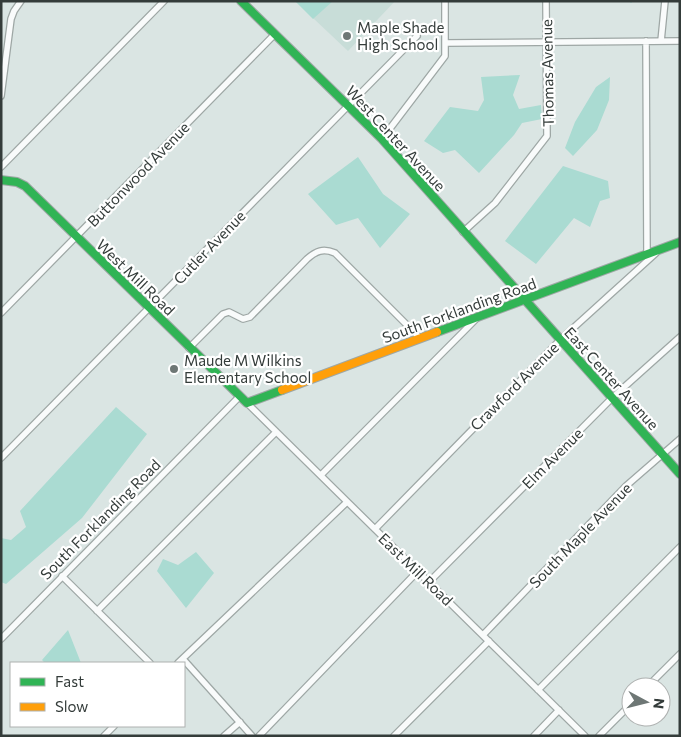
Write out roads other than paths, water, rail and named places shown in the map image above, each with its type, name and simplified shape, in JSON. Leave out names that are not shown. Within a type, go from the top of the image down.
[{"type":"street","points":[[1,96],[11,20],[14,11],[21,1]]},
{"type":"street","points":[[1,167],[164,1]]},
{"type":"street","name":"West Center Avenue","points":[[241,1],[382,139],[524,300]]},
{"type":"street","points":[[382,139],[445,56],[445,1]]},
{"type":"street","name":"Thomas Avenue","points":[[463,232],[496,202],[547,136],[546,1]]},
{"type":"street","points":[[661,41],[665,1]]},
{"type":"street","name":"Buttonwood Avenue","points":[[1,312],[274,35]]},
{"type":"street","name":"Cutler Avenue","points":[[1,458],[417,36]]},
{"type":"street","points":[[646,41],[647,254]]},
{"type":"street","points":[[446,43],[680,41]]},
{"type":"street","name":"West Mill Road","points":[[1,180],[17,182],[25,186],[247,403]]},
{"type":"street","name":"South Forklanding Road","points":[[247,403],[647,254],[678,245]]},
{"type":"street","points":[[189,348],[223,314],[229,312],[243,319],[250,317],[307,259],[315,252],[324,250],[335,253],[420,338]]},
{"type":"street","name":"Crawford Avenue","points":[[375,529],[560,340],[660,250]]},
{"type":"street","name":"East Center Avenue","points":[[524,300],[680,474]]},
{"type":"street","points":[[320,475],[478,318]]},
{"type":"street","name":"Elm Avenue","points":[[429,582],[612,398],[680,337]]},
{"type":"street","name":"South Forklanding Road","points":[[1,639],[239,397]]},
{"type":"street","name":"East Mill Road","points":[[247,403],[585,736]]},
{"type":"street","points":[[98,611],[276,432]]},
{"type":"street","name":"South Maple Avenue","points":[[484,635],[630,482],[680,439]]},
{"type":"street","points":[[181,661],[347,502]]},
{"type":"street","points":[[538,690],[680,547]]},
{"type":"street","points":[[259,736],[418,571]]},
{"type":"street","points":[[62,576],[149,662]]},
{"type":"street","points":[[394,736],[489,641]]},
{"type":"street","points":[[658,677],[680,654]]},
{"type":"street","points":[[185,665],[252,736]]},
{"type":"street","points":[[534,736],[559,710]]},
{"type":"street","points":[[599,736],[621,714]]},
{"type":"street","points":[[224,736],[240,722]]},
{"type":"street","points":[[104,736],[113,727]]},
{"type":"place","name":"Maple Shade High School","points":[[347,36]]},
{"type":"place","name":"Maude M Wilkins Elementary School","points":[[174,369]]}]
